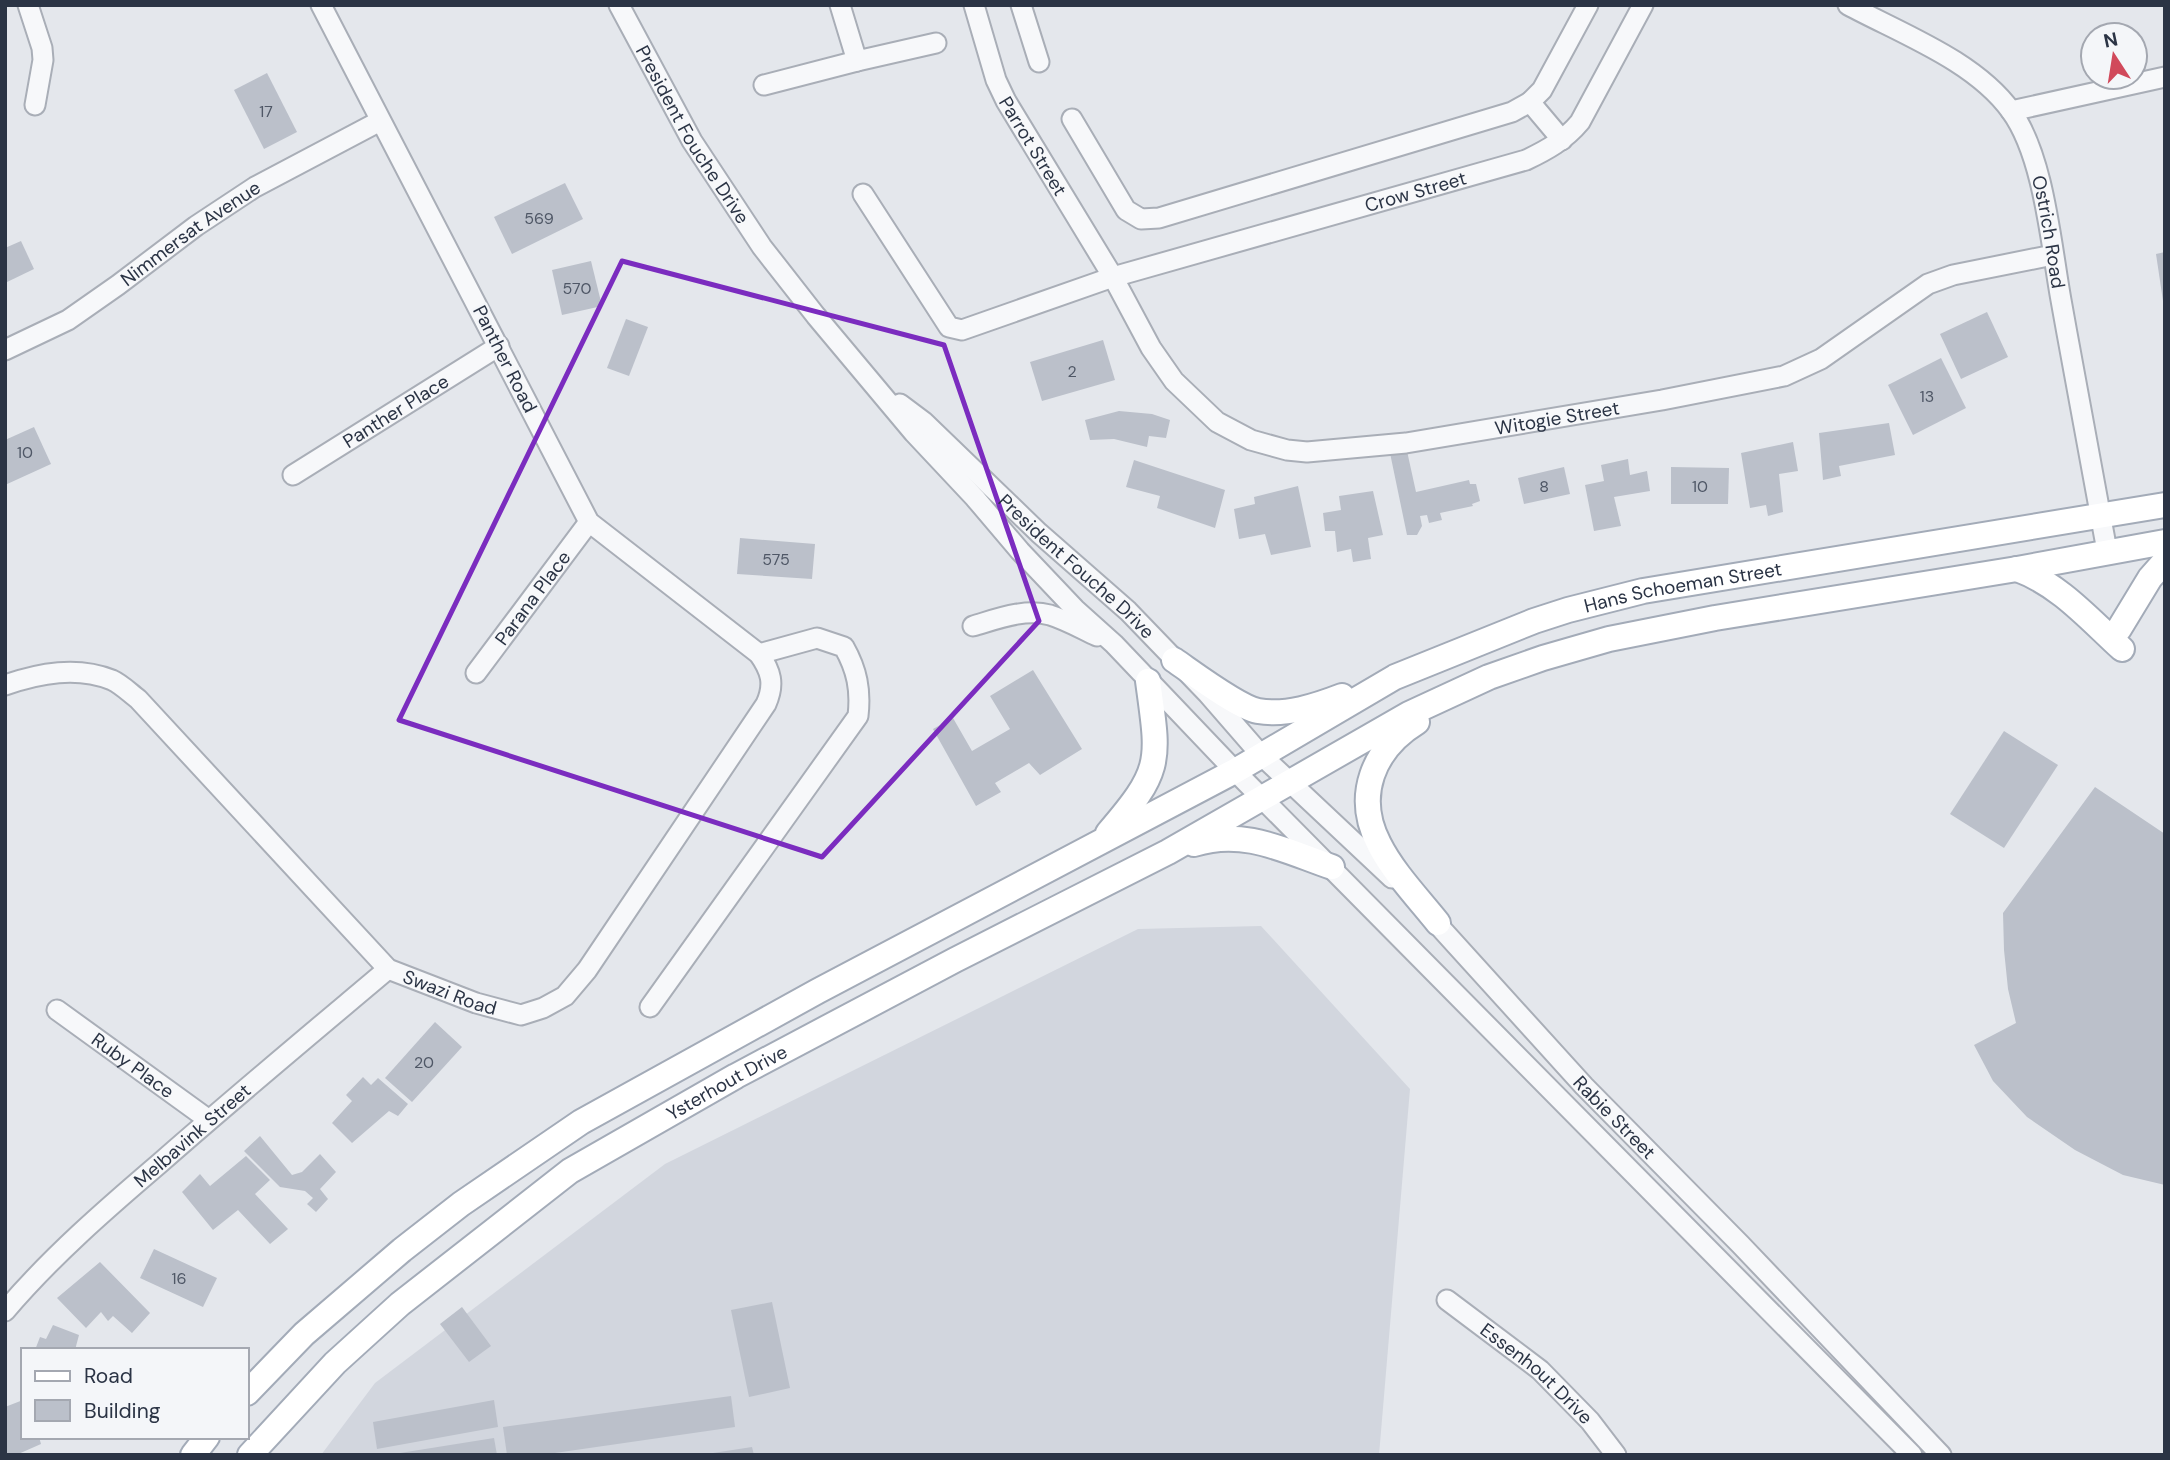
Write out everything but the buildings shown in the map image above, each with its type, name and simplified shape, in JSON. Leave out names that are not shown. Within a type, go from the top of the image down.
[{"type":"main road","name":"Hans Schoeman Street","points":[[1235,771],[1395,677],[1568,610],[1643,592],[2165,505]]},
{"type":"main road","name":"Hans Schoeman Street","points":[[1263,798],[1397,720],[1489,677],[1581,645],[2165,542]]},
{"type":"main road","points":[[2017,569],[2037,577],[2120,639],[2150,578],[2165,561]]},
{"type":"main road","points":[[1174,660],[1242,705],[1256,711],[1275,713],[1315,706],[1395,677]]},
{"type":"main road","points":[[1438,923],[1377,841],[1369,810],[1370,778],[1380,755],[1402,731],[1489,677]]},
{"type":"main road","points":[[1098,844],[1137,798],[1154,767],[1156,739],[1148,681]]},
{"type":"main road","name":"Ysterhout Drive","points":[[248,1392],[304,1334],[402,1250],[461,1204],[581,1122],[818,991],[1235,771]]},
{"type":"main road","name":"Ysterhout Drive","points":[[250,1455],[335,1363],[400,1304],[570,1171],[736,1076],[955,960],[1168,852],[1263,798]]},
{"type":"main road","points":[[1168,852],[1203,841],[1248,839],[1332,867]]},
{"type":"main road","points":[[193,1455],[205,1439]]},
{"type":"street","points":[[28,5],[42,48],[43,60],[35,105]]},
{"type":"street","name":"Panther Road","points":[[321,5],[589,522],[759,654]]},
{"type":"street","name":"President Fouche Drive","points":[[619,5],[692,141],[785,278],[914,433],[1020,551],[1263,798]]},
{"type":"street","points":[[840,5],[858,61]]},
{"type":"street","points":[[1021,5],[1039,62]]},
{"type":"street","points":[[1072,119],[1126,210],[1142,219],[1159,218],[1512,112],[1530,102],[1542,90],[1588,5]]},
{"type":"street","name":"Crow Street","points":[[863,194],[949,327],[962,330],[1113,277],[1526,160],[1571,133],[1587,111],[1643,5]]},
{"type":"street","name":"Ostrich Road","points":[[1847,5],[1966,68],[1987,85],[2011,111],[2022,129],[2041,190],[2107,551]]},
{"type":"street","name":"Parrot Street","points":[[978,6],[996,80],[1006,101],[1113,277]]},
{"type":"street","points":[[764,85],[936,43]]},
{"type":"street","points":[[2011,111],[2165,77]]},
{"type":"street","points":[[1530,102],[1562,140]]},
{"type":"street","name":"Nimmersat Avenue","points":[[5,350],[68,320],[196,226],[255,187],[380,121]]},
{"type":"street","name":"Witogie Street","points":[[1113,277],[1151,348],[1174,381],[1217,422],[1271,448],[1307,452],[1406,443],[1662,400],[1784,376],[1821,359],[1928,284],[1953,275],[2053,255]]},
{"type":"street","name":"Panther Place","points":[[292,475],[499,346]]},
{"type":"street","name":"President Fouche Drive","points":[[879,389],[924,422],[1046,540],[1128,611],[1208,694],[1261,755],[1290,782]]},
{"type":"street","name":"Parana Place","points":[[476,673],[589,522]]},
{"type":"street","points":[[973,626],[1035,613],[1050,615],[1114,644]]},
{"type":"street","points":[[650,1007],[858,716],[861,695],[854,664],[844,647],[817,638],[759,654]]},
{"type":"street","name":"Swazi Road","points":[[5,685],[58,672],[89,674],[114,681],[138,699],[388,969],[475,1003],[521,1015],[543,1008],[565,996],[587,970],[766,704],[770,694],[771,677],[770,670],[759,654]]},
{"type":"street","name":"Rabie Street","points":[[1290,782],[1438,923],[1584,1086],[1740,1244],[1941,1455]]},
{"type":"street","name":"Rabie Street","points":[[1263,798],[1912,1455]]},
{"type":"street","name":"Melbavink Street","points":[[5,1311],[73,1238],[388,969]]},
{"type":"street","name":"Ruby Place","points":[[57,1010],[209,1120]]},
{"type":"street","name":"Essenhout Drive","points":[[1447,1300],[1540,1370],[1590,1421],[1616,1455]]},
{"type":"highlighted area","points":[[622,261],[944,345],[1039,621],[822,857],[399,720]]},
{"type":"shaded area","points":[[1261,926],[1410,1089],[1379,1455],[321,1455],[375,1383],[665,1164],[1138,929]]}]
